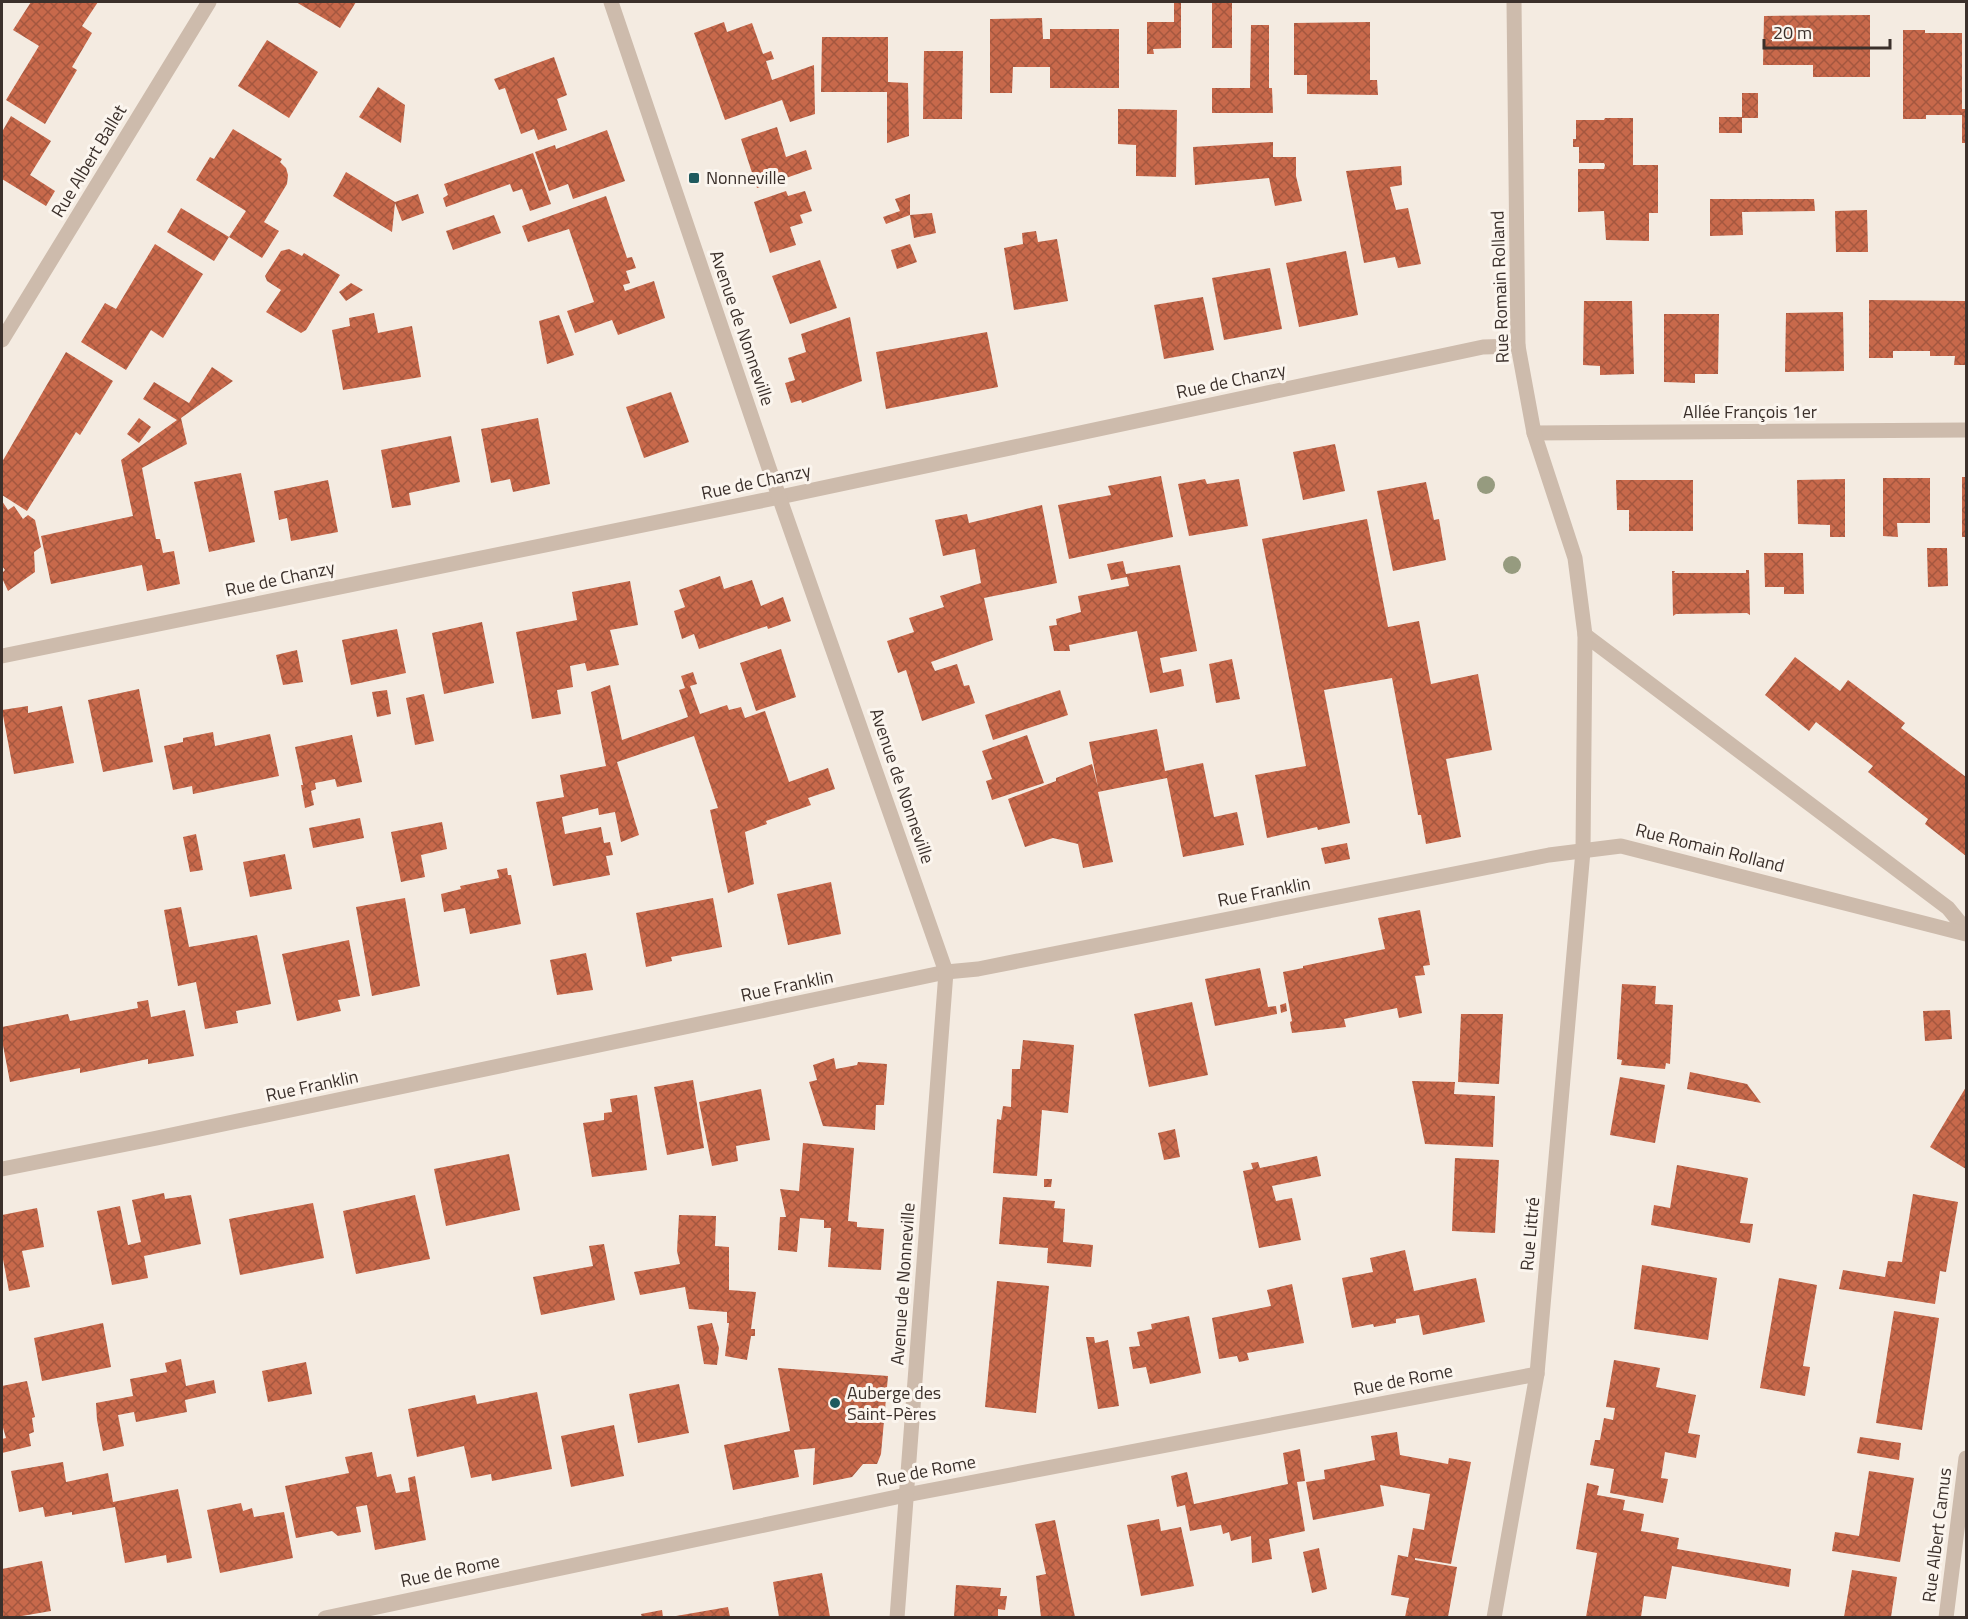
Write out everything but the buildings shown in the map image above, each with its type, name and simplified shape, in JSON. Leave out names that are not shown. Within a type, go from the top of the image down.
[{"type":"street","name":"Rue Albert Ballet","points":[[2,340],[209,2]]},
{"type":"street","name":"Avenue de Nonneville","points":[[610,2],[946,972],[897,1617]]},
{"type":"street","name":"Rue Romain Rolland","points":[[1514,2],[1518,346],[1534,433],[1575,558],[1585,635],[1583,851],[1622,846],[1966,932]]},
{"type":"street","name":"Rue de Chanzy","points":[[2,656],[780,497],[1483,347],[1518,346]]},
{"type":"street","name":"Allée François 1er","points":[[1534,433],[1966,430]]},
{"type":"street","name":"Rue Romain Rolland","points":[[1585,635],[1948,908],[1966,932]]},
{"type":"street","name":"Rue Franklin","points":[[2,1169],[946,972],[978,969],[1549,855],[1583,851]]},
{"type":"street","name":"Rue Littré","points":[[1494,1617],[1537,1374],[1583,851]]},
{"type":"street","name":"Rue de Rome","points":[[325,1617],[906,1495],[1537,1374]]},
{"type":"street","name":"Rue Albert Camus","points":[[1946,1617],[1966,1458]]},
{"type":"place","name":"Nonneville","points":[[694,178]]},
{"type":"place","name":"Auberge des Saint-Pères","points":[[835,1403]]}]
